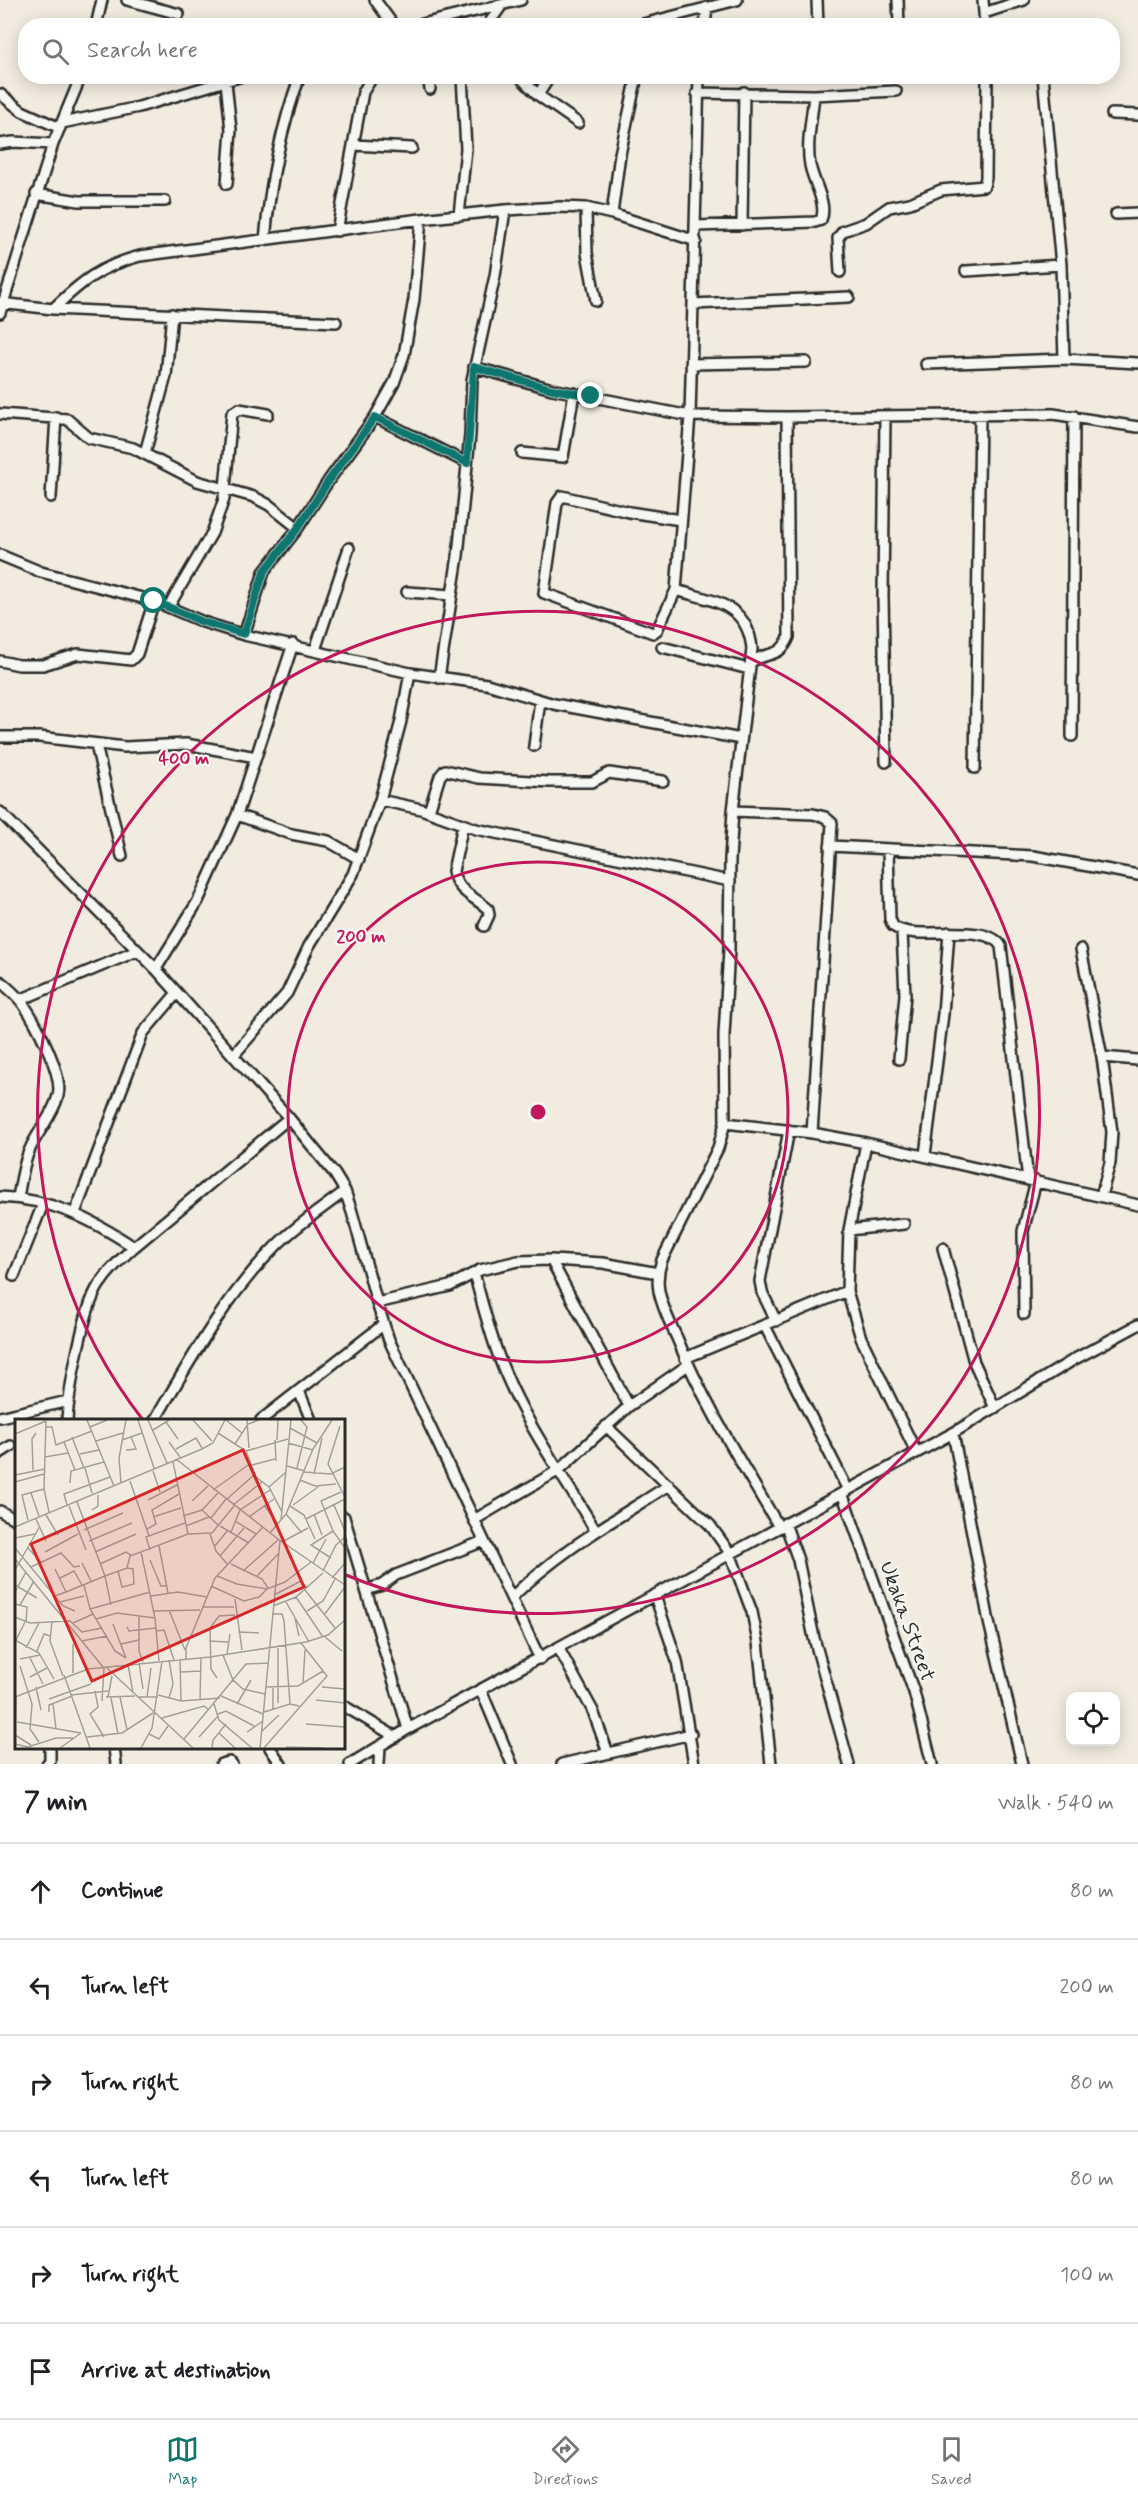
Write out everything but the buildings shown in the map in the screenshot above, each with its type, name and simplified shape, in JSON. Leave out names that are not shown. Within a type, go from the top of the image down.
[{"type":"street","points":[[98,18],[102,0]]},
{"type":"street","points":[[127,0],[179,14]]},
{"type":"street","points":[[375,0],[388,18]]},
{"type":"street","points":[[444,18],[499,3],[521,0]]},
{"type":"street","points":[[669,18],[738,0]]},
{"type":"street","points":[[817,0],[818,18]]},
{"type":"street","points":[[898,0],[899,18]]},
{"type":"street","points":[[983,0],[984,18]]},
{"type":"street","points":[[984,13],[1024,0]]},
{"type":"street","points":[[491,18],[499,3]]},
{"type":"street","points":[[706,18],[707,7]]},
{"type":"street","points":[[78,84],[53,144],[1,307],[336,322]]},
{"type":"street","points":[[0,94],[22,111],[61,126],[219,84]]},
{"type":"street","points":[[226,84],[231,130],[227,184]]},
{"type":"street","points":[[265,240],[270,183],[287,110],[297,84]]},
{"type":"street","points":[[337,231],[363,92],[368,84]]},
{"type":"street","points":[[429,84],[430,89]]},
{"type":"street","points":[[459,215],[466,148],[462,84]]},
{"type":"street","points":[[527,84],[538,95],[578,123]]},
{"type":"street","points":[[538,95],[545,84]]},
{"type":"street","points":[[612,214],[620,154],[635,84]]},
{"type":"street","points":[[681,520],[629,512],[562,496],[557,503],[543,589],[547,595],[653,633],[657,630],[675,590],[690,416],[698,84]]},
{"type":"street","points":[[840,272],[838,238],[843,231],[866,223],[889,207],[910,203],[941,190],[984,186],[987,84]]},
{"type":"street","points":[[1043,84],[1061,265],[1064,359]]},
{"type":"street","points":[[697,93],[744,92],[814,95],[896,91]]},
{"type":"street","points":[[742,225],[744,92]]},
{"type":"street","points":[[696,226],[820,220],[822,207],[808,152],[814,95]]},
{"type":"street","points":[[1112,114],[1138,115]]},
{"type":"street","points":[[0,144],[13,142],[53,144]]},
{"type":"street","points":[[353,145],[412,148]]},
{"type":"street","points":[[36,194],[79,201],[165,201]]},
{"type":"street","points":[[53,309],[79,283],[101,268],[140,256],[505,210],[586,208],[696,241]]},
{"type":"street","points":[[586,208],[587,253],[596,301]]},
{"type":"street","points":[[439,678],[452,595],[467,463],[474,367],[495,276],[505,210]]},
{"type":"street","points":[[1116,214],[1138,213]]},
{"type":"street","points":[[244,634],[264,572],[298,528],[334,472],[375,417],[394,383],[404,356],[414,299],[421,219]]},
{"type":"street","points":[[966,271],[1061,265]]},
{"type":"street","points":[[693,304],[849,297]]},
{"type":"street","points":[[145,453],[165,376],[171,314]]},
{"type":"street","points":[[927,364],[1064,359],[1138,363]]},
{"type":"street","points":[[692,364],[806,362]]},
{"type":"street","points":[[474,367],[574,393],[690,416],[1053,414],[1138,427]]},
{"type":"street","points":[[522,453],[563,457],[574,393]]},
{"type":"street","points":[[168,606],[212,533],[225,489],[231,413],[239,409],[268,414]]},
{"type":"street","points":[[0,414],[56,417],[70,421],[90,438],[145,453],[184,476],[254,497],[269,505],[298,528]]},
{"type":"street","points":[[975,768],[980,414]]},
{"type":"street","points":[[885,416],[883,596],[886,762]]},
{"type":"street","points":[[1072,736],[1074,416]]},
{"type":"street","points":[[51,497],[56,417]]},
{"type":"street","points":[[375,417],[467,463]]},
{"type":"street","points":[[750,666],[762,656],[777,653],[785,647],[789,637],[787,417]]},
{"type":"street","points":[[315,650],[349,548]]},
{"type":"street","points":[[0,555],[41,572],[154,601],[203,622],[244,634],[410,673],[487,684],[540,700],[741,739]]},
{"type":"street","points":[[675,590],[728,606],[741,617],[750,632],[750,666],[733,811],[724,1035],[725,1123],[718,1148],[662,1260],[658,1273],[661,1302],[687,1362],[736,1454],[782,1525],[798,1560],[814,1638],[849,1764]]},
{"type":"street","points":[[407,592],[452,595]]},
{"type":"street","points":[[0,661],[19,665],[43,665],[78,654],[131,660],[137,654],[154,601]]},
{"type":"street","points":[[156,969],[198,901],[237,815],[293,644]]},
{"type":"street","points":[[662,647],[750,666]]},
{"type":"street","points":[[233,1056],[287,993],[309,946],[345,888],[359,859],[380,800],[401,721],[410,673]]},
{"type":"street","points":[[534,746],[540,700]]},
{"type":"street","points":[[0,737],[39,737],[125,747],[186,744],[256,758]]},
{"type":"street","points":[[96,745],[123,856]]},
{"type":"street","points":[[429,811],[440,776],[445,770],[479,778],[550,782],[592,782],[609,773],[663,781]]},
{"type":"street","points":[[380,800],[429,811],[463,825],[730,881]]},
{"type":"street","points":[[733,811],[813,814],[825,817],[832,823],[812,1133]]},
{"type":"street","points":[[0,812],[156,969],[334,1173],[345,1191],[384,1324],[540,1659]]},
{"type":"street","points":[[237,815],[279,831],[328,841],[359,859]]},
{"type":"street","points":[[463,825],[453,871],[454,878],[462,890],[488,909],[489,915],[484,926]]},
{"type":"street","points":[[830,846],[1043,857],[1138,875]]},
{"type":"street","points":[[888,849],[890,919],[893,926],[902,932],[949,932],[989,936],[997,939],[1001,946],[1032,1181],[1023,1231],[1024,1314]]},
{"type":"street","points":[[899,1059],[905,995],[902,932]]},
{"type":"street","points":[[925,1155],[943,1014],[949,932]]},
{"type":"street","points":[[1082,949],[1102,1057],[1112,1147],[1101,1196]]},
{"type":"street","points":[[20,1000],[137,951]]},
{"type":"street","points":[[0,981],[20,1000],[55,1065],[59,1079],[59,1094],[55,1107],[26,1159],[18,1198]]},
{"type":"street","points":[[75,1213],[143,1034],[177,993]]},
{"type":"street","points":[[1102,1057],[1138,1060]]},
{"type":"street","points":[[67,1419],[68,1401],[89,1305],[98,1286],[111,1268],[289,1119]]},
{"type":"street","points":[[725,1123],[812,1133],[866,1143],[1138,1205]]},
{"type":"street","points":[[776,1321],[762,1292],[760,1281],[789,1130]]},
{"type":"street","points":[[866,1143],[849,1230],[847,1291],[861,1338],[916,1452]]},
{"type":"street","points":[[156,1419],[206,1334],[250,1273],[278,1243],[345,1191]]},
{"type":"street","points":[[0,1197],[18,1198],[75,1213],[96,1222],[134,1247]]},
{"type":"street","points":[[14,1276],[43,1204]]},
{"type":"street","points":[[849,1230],[904,1224]]},
{"type":"street","points":[[943,1248],[974,1362],[995,1408]]},
{"type":"street","points":[[377,1303],[450,1286],[474,1273],[518,1262],[551,1260],[603,1263],[658,1273]]},
{"type":"street","points":[[551,1260],[629,1406]]},
{"type":"street","points":[[474,1273],[491,1337],[526,1417],[595,1530]]},
{"type":"street","points":[[474,1520],[559,1470],[629,1406],[687,1362],[847,1291]]},
{"type":"street","points":[[262,1419],[384,1324]]},
{"type":"street","points":[[350,1764],[408,1729],[559,1649],[953,1432],[1075,1359],[1138,1325]]},
{"type":"street","name":"Ukaka Street","points":[[765,1326],[845,1492],[914,1692],[932,1764]]},
{"type":"street","points":[[299,1391],[310,1419]]},
{"type":"street","points":[[0,1417],[68,1401]]},
{"type":"street","points":[[606,1426],[710,1525],[730,1553],[752,1612],[758,1642],[771,1764]]},
{"type":"street","points":[[953,1432],[989,1622],[1022,1764]]},
{"type":"street","points":[[0,1453],[11,1446]]},
{"type":"street","points":[[511,1598],[543,1568],[595,1530],[669,1485]]},
{"type":"street","points":[[0,1511],[15,1519]]},
{"type":"street","points":[[345,1520],[408,1729]]},
{"type":"street","points":[[366,1590],[382,1585],[396,1575],[484,1541]]},
{"type":"street","points":[[655,1596],[677,1661],[691,1734],[694,1764]]},
{"type":"street","points":[[559,1649],[593,1711],[608,1753]]},
{"type":"street","points":[[481,1690],[512,1764]]},
{"type":"street","points":[[345,1707],[396,1737]]},
{"type":"street","points":[[562,1764],[691,1734]]},
{"type":"street","points":[[379,1764],[380,1746]]},
{"type":"street","points":[[47,1764],[50,1761],[50,1749]]},
{"type":"street","points":[[114,1749],[116,1764]]},
{"type":"street","points":[[271,1749],[281,1764]]},
{"type":"street","points":[[221,1764],[229,1762],[232,1764]]},
{"type":"route","points":[[154,601],[203,622],[244,634],[261,579],[268,565],[298,528],[329,480],[375,417],[467,463],[474,367],[552,389],[591,396]]}]
